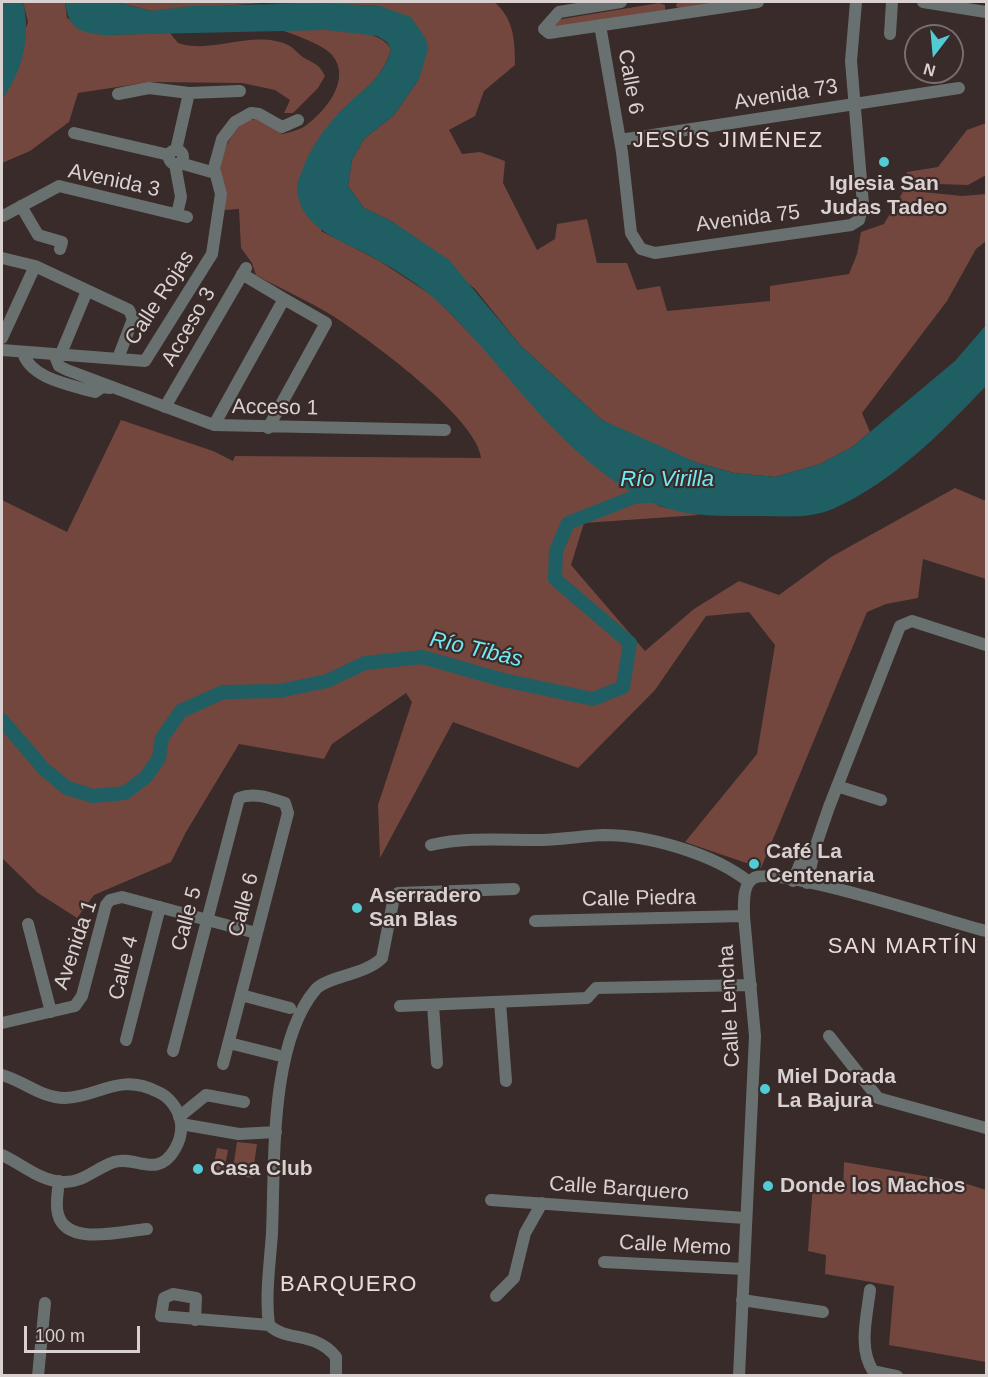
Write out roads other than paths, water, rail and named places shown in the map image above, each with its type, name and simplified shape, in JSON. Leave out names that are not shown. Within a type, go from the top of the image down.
[{"type":"street","points":[[621,2],[559,12],[544,29],[549,33],[758,2]]},
{"type":"street","points":[[671,2],[673,15]]},
{"type":"street","points":[[855,104],[851,47],[856,2]]},
{"type":"street","points":[[890,34],[892,2]]},
{"type":"street","points":[[922,2],[987,12]]},
{"type":"street","name":"Calle 6","points":[[600,26],[620,140],[632,233],[641,249]]},
{"type":"street","points":[[118,94],[149,88],[189,93],[240,91]]},
{"type":"street","name":"Avenida 73","points":[[620,140],[959,88]]},
{"type":"street","points":[[176,158],[189,93]]},
{"type":"street","name":"Avenida 75","points":[[641,249],[655,253],[851,225],[859,220],[863,204],[855,104]]},
{"type":"street","points":[[74,133],[215,168],[222,139],[244,115],[259,114],[282,127],[298,120]]},
{"type":"street","name":"Avenida 3","points":[[3,216],[59,186],[182,216],[176,158]]},
{"type":"street","name":"Calle Rojas","points":[[2,350],[58,359],[137,362],[147,358],[212,254],[221,194],[215,168]]},
{"type":"street","points":[[21,206],[36,232],[62,242],[60,249]]},
{"type":"street","points":[[2,258],[36,266],[131,312],[133,319],[120,352]]},
{"type":"street","points":[[2,338],[36,266]]},
{"type":"street","name":"Acceso 3","points":[[165,407],[244,271],[284,299]]},
{"type":"street","points":[[55,379],[58,359],[87,291]]},
{"type":"street","points":[[214,425],[284,299],[326,323],[268,428]]},
{"type":"street","points":[[23,353],[33,370],[55,379],[95,392],[102,387],[111,388]]},
{"type":"street","name":"Acceso 1","points":[[58,359],[111,388],[214,425],[268,428],[445,430]]},
{"type":"street","points":[[807,883],[815,848],[837,786],[900,626],[912,621],[987,645]]},
{"type":"street","points":[[837,786],[881,800]]},
{"type":"street","name":"Calle 6","points":[[223,1064],[288,809],[285,803],[267,798],[251,795],[239,798]]},
{"type":"street","name":"Calle 5","points":[[173,1051],[239,798]]},
{"type":"street","points":[[431,845],[470,840],[543,840],[606,835],[660,843],[694,852],[733,870],[749,882],[755,877],[766,876],[863,894],[987,931]]},
{"type":"street","points":[[793,881],[804,854],[815,848]]},
{"type":"street","name":"Calle Lencha","points":[[739,1376],[754,1036],[752,985],[744,916],[744,901],[749,882]]},
{"type":"street","points":[[268,1325],[277,1107],[292,1031],[302,1009],[320,986],[354,974],[382,958],[395,894],[400,891],[514,889]]},
{"type":"street","name":"Avenida 1","points":[[2,1021],[75,1005],[82,996],[106,905],[110,900],[122,897],[256,933]]},
{"type":"street","name":"Calle 4","points":[[126,1040],[160,907]]},
{"type":"street","name":"Calle Piedra","points":[[535,921],[744,916]]},
{"type":"street","points":[[28,924],[51,1012]]},
{"type":"street","points":[[400,1006],[587,998],[596,988],[752,985]]},
{"type":"street","points":[[241,994],[290,1008]]},
{"type":"street","points":[[500,1002],[506,1081]]},
{"type":"street","points":[[433,1005],[437,1063]]},
{"type":"street","points":[[829,1036],[878,1098],[987,1128]]},
{"type":"street","points":[[229,1043],[277,1055]]},
{"type":"street","points":[[2,1075],[57,1097],[76,1096],[110,1085],[142,1087],[164,1095],[171,1101],[180,1120],[176,1148],[162,1162],[146,1166],[120,1161],[82,1178],[59,1181],[44,1178],[2,1155]]},
{"type":"street","points":[[180,1120],[206,1095],[243,1102]]},
{"type":"street","points":[[180,1120],[230,1134],[276,1132]]},
{"type":"street","points":[[59,1181],[57,1214],[70,1230],[89,1235],[147,1229]]},
{"type":"street","name":"Calle Barquero","points":[[490,1200],[745,1218]]},
{"type":"street","points":[[496,1296],[514,1278],[525,1233],[542,1203]]},
{"type":"street","name":"Calle Memo","points":[[604,1262],[744,1269]]},
{"type":"street","points":[[870,1290],[865,1345],[866,1360],[873,1371],[897,1376]]},
{"type":"street","points":[[742,1300],[823,1312]]},
{"type":"street","points":[[38,1376],[45,1303]]},
{"type":"street","points":[[195,1320],[268,1325],[278,1331],[322,1344],[336,1358],[336,1376]]},
{"type":"water","points":[[2,2],[23,2],[26,27],[20,65],[2,99]]},
{"type":"water","name":"Río Virilla","points":[[65,2],[116,2],[152,11],[191,6],[324,3],[380,6],[411,17],[426,39],[428,49],[419,79],[394,115],[364,139],[352,160],[348,186],[364,208],[393,222],[449,260],[520,345],[602,420],[698,463],[734,473],[775,477],[820,464],[852,447],[955,361],[986,325],[986,386],[915,455],[876,485],[833,509],[797,516],[722,516],[683,512],[658,505],[619,484],[571,446],[468,332],[428,293],[385,264],[327,233],[306,215],[300,203],[297,188],[306,161],[329,124],[377,77],[391,49],[387,42],[377,36],[327,30],[104,35],[76,28],[69,18]]},
{"type":"waterway","name":"Río Tibás","points":[[2,720],[44,769],[67,788],[93,796],[125,793],[146,777],[159,758],[162,738],[181,711],[223,692],[279,691],[327,681],[365,663],[422,657],[503,680],[593,699],[623,687],[630,643],[555,579],[556,551],[568,523],[634,497],[658,495]]},
{"type":"place","name":"Iglesia San Judas Tadeo","points":[[884,162]]},
{"type":"place","name":"Café La Centenaria","points":[[754,864]]},
{"type":"place","name":"Aserradero San Blas","points":[[357,908]]},
{"type":"place","name":"Miel Dorada La Bajura","points":[[765,1089]]},
{"type":"place","name":"Casa Club","points":[[198,1169]]},
{"type":"place","name":"Donde los Machos","points":[[768,1186]]},
{"type":"district","name":"JESÚS JIMÉNEZ","points":[[728,141]]},
{"type":"district","name":"SAN MARTÍN","points":[[903,947]]},
{"type":"district","name":"BARQUERO","points":[[349,1285]]}]
